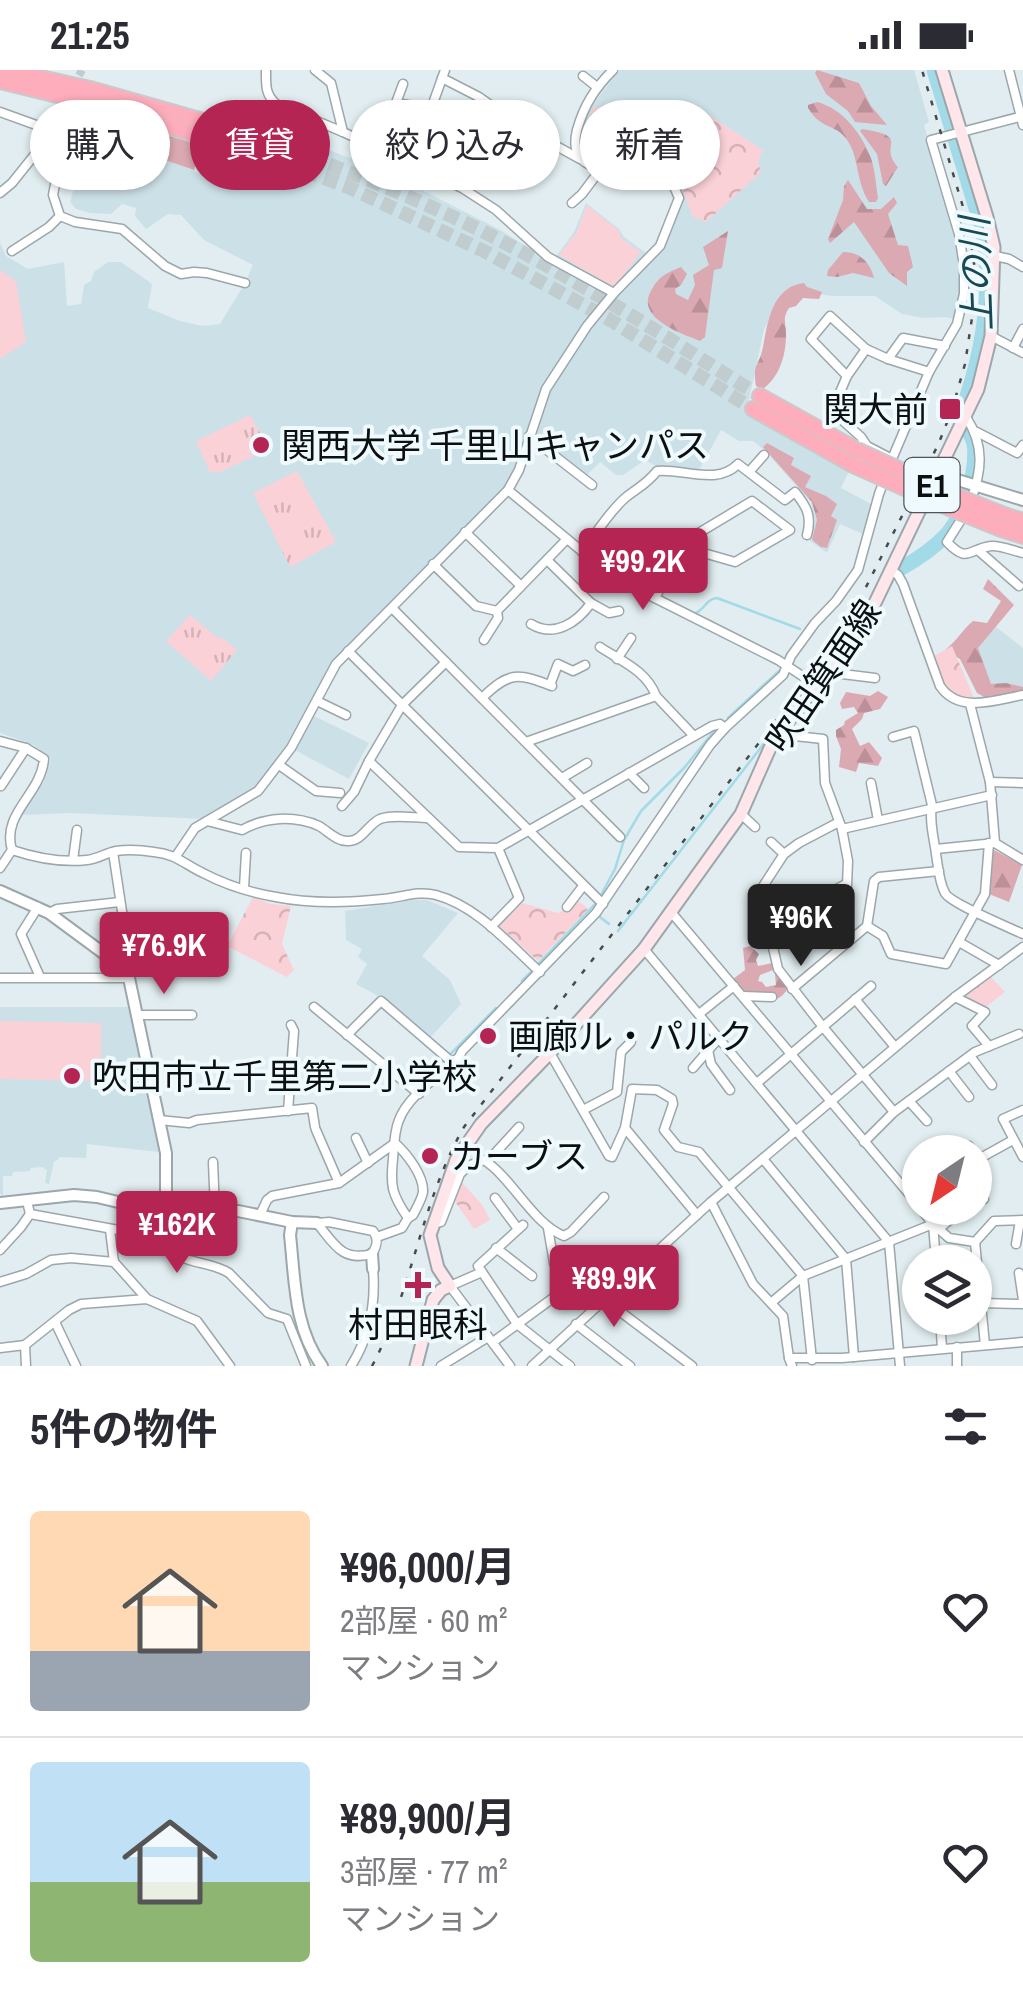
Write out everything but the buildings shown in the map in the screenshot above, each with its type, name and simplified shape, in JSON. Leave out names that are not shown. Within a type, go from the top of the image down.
[{"type":"highway","points":[[0,82],[208,130],[90,89],[5,70]]},
{"type":"highway","name":"E1","points":[[756,402],[854,457],[1004,522],[1023,536]]},
{"type":"highway","name":"E1","points":[[1004,522],[1023,521]]},
{"type":"main road","name":"吹田箕面線","points":[[450,1286],[438,1268],[431,1246],[432,1224],[448,1177],[465,1146],[644,949],[741,814],[784,726],[868,616],[978,389],[991,336],[995,256],[988,218],[955,134],[942,70]]},
{"type":"main road","points":[[416,1366],[433,1300],[450,1286]]},
{"type":"street","points":[[266,70],[266,91],[276,104],[462,188],[496,210],[548,256],[614,294]]},
{"type":"street","points":[[315,70],[331,83],[343,132]]},
{"type":"street","points":[[588,100],[613,70]]},
{"type":"street","points":[[408,1218],[397,1202],[391,1178],[400,1116],[416,1092],[462,1050],[536,969],[586,925],[710,745],[783,675],[810,629],[836,602],[858,570],[892,459],[929,372],[957,324],[964,280],[958,234],[931,140],[1022,119],[1009,70]]},
{"type":"street","points":[[403,84],[396,102],[431,109],[443,74],[520,126],[580,159]]},
{"type":"street","points":[[583,76],[597,87]]},
{"type":"street","points":[[0,112],[30,123]]},
{"type":"street","points":[[580,119],[575,138],[580,159]]},
{"type":"street","points":[[0,194],[30,160]]},
{"type":"street","points":[[54,190],[60,216],[122,229],[165,266],[181,274],[207,273],[246,283]]},
{"type":"street","points":[[572,203],[585,190]]},
{"type":"street","points":[[176,856],[195,828],[258,791],[280,765],[328,678],[348,651],[508,490],[519,470],[546,389],[587,326],[660,246],[679,198],[676,190]]},
{"type":"street","points":[[12,251],[60,216]]},
{"type":"street","points":[[995,256],[1023,267]]},
{"type":"street","points":[[847,376],[811,339],[830,316],[866,348],[929,372]]},
{"type":"street","points":[[1013,348],[1023,329]]},
{"type":"street","points":[[991,336],[1023,353]]},
{"type":"street","points":[[888,359],[903,338],[945,346]]},
{"type":"street","points":[[866,348],[847,376],[832,411],[867,446],[892,459]]},
{"type":"street","points":[[964,421],[1017,453],[1023,445]]},
{"type":"street","points":[[975,431],[979,451],[968,507],[947,542],[960,554],[991,546],[1023,553]]},
{"type":"street","points":[[530,436],[592,486]]},
{"type":"street","points":[[749,472],[764,456]]},
{"type":"street","points":[[582,552],[628,495],[644,487],[657,472],[666,470],[703,476],[733,470],[738,464],[785,500],[796,492],[805,505],[810,522],[804,536],[752,501],[688,540],[655,598]]},
{"type":"street","points":[[938,474],[1023,500]]},
{"type":"street","points":[[508,490],[614,577],[787,666],[816,685]]},
{"type":"street","points":[[655,539],[735,562],[790,530]]},
{"type":"street","points":[[465,532],[520,586]]},
{"type":"street","points":[[496,612],[567,539]]},
{"type":"street","points":[[980,551],[1020,586]]},
{"type":"street","points":[[547,560],[591,604],[609,613],[620,611]]},
{"type":"street","points":[[433,564],[476,606],[496,612]]},
{"type":"street","points":[[891,570],[903,584],[947,696],[970,704],[1023,696]]},
{"type":"street","points":[[531,624],[547,633],[556,630],[582,616],[591,604]]},
{"type":"street","points":[[392,608],[620,837]]},
{"type":"street","points":[[484,640],[498,618],[496,612]]},
{"type":"street","points":[[618,659],[631,638]]},
{"type":"street","points":[[600,646],[643,675],[656,696],[694,736]]},
{"type":"street","points":[[348,651],[600,901]]},
{"type":"street","points":[[342,806],[354,792],[402,705],[446,662]]},
{"type":"street","points":[[482,698],[497,683],[521,675],[551,686],[558,664],[573,672],[584,665]]},
{"type":"street","points":[[826,672],[875,678]]},
{"type":"street","points":[[526,742],[656,696]]},
{"type":"street","points":[[317,702],[346,715]]},
{"type":"street","points":[[867,926],[883,936],[891,954],[946,964],[985,894],[992,843],[992,795],[970,704]]},
{"type":"street","points":[[369,761],[459,847],[498,848],[715,724],[725,728]]},
{"type":"street","points":[[784,726],[795,736],[823,739],[825,783],[841,825],[848,861],[846,909]]},
{"type":"street","points":[[893,737],[914,730],[946,896],[960,907],[1023,934]]},
{"type":"street","points":[[0,741],[26,748],[44,759],[35,787],[4,835],[12,850],[39,859],[89,860],[126,850],[176,856],[201,872],[244,888],[274,897],[332,904],[408,894],[436,895],[491,927],[536,969]]},
{"type":"street","points":[[1,786],[26,748]]},
{"type":"street","points":[[562,778],[587,763]]},
{"type":"street","points":[[280,765],[306,789],[340,793]]},
{"type":"street","points":[[630,772],[644,788]]},
{"type":"street","points":[[990,782],[1023,783]]},
{"type":"street","points":[[870,783],[878,820]]},
{"type":"street","points":[[894,1112],[792,989],[775,960],[760,891],[784,854],[798,843],[841,825],[992,795]]},
{"type":"street","points":[[741,814],[755,827]]},
{"type":"street","points":[[207,822],[242,830],[259,820],[299,820],[317,825],[346,842],[385,817],[428,818]]},
{"type":"street","points":[[73,860],[76,830]]},
{"type":"street","points":[[771,842],[784,854]]},
{"type":"street","points":[[936,849],[992,843],[1023,860]]},
{"type":"street","points":[[491,927],[520,898],[498,848]]},
{"type":"street","points":[[0,868],[12,850]]},
{"type":"street","points":[[112,852],[129,978],[166,1153],[166,1211]]},
{"type":"street","points":[[244,888],[246,853]]},
{"type":"street","points":[[792,989],[867,926],[874,881],[879,877],[939,871]]},
{"type":"street","points":[[814,901],[846,884]]},
{"type":"street","points":[[567,907],[583,886]]},
{"type":"street","points":[[0,891],[50,913],[110,958],[129,978]]},
{"type":"street","points":[[50,913],[120,902]]},
{"type":"street","points":[[38,906],[21,934],[40,978]]},
{"type":"street","points":[[671,912],[902,1185]]},
{"type":"street","points":[[959,942],[998,965]]},
{"type":"street","points":[[532,1366],[729,1187],[955,997],[1023,947]]},
{"type":"street","points":[[644,949],[888,1242],[900,1366]]},
{"type":"street","points":[[0,978],[129,978]]},
{"type":"street","points":[[699,1014],[734,986]]},
{"type":"street","points":[[756,1083],[871,986]]},
{"type":"street","points":[[743,996],[772,997]]},
{"type":"street","points":[[955,997],[985,1012],[972,1026],[989,1046]]},
{"type":"street","points":[[855,999],[895,1048]]},
{"type":"street","points":[[348,1035],[381,1001],[449,1060]]},
{"type":"street","points":[[314,1007],[416,1092]]},
{"type":"street","points":[[137,1016],[192,1015]]},
{"type":"street","points":[[288,1111],[296,1028]]},
{"type":"street","points":[[864,1142],[894,1112],[970,1056],[1019,1034]]},
{"type":"street","points":[[583,1110],[617,1092],[621,1052],[631,1042],[628,1035]]},
{"type":"street","points":[[693,1068],[719,1038]]},
{"type":"street","points":[[708,1050],[711,1064],[730,1090]]},
{"type":"street","points":[[550,1053],[609,1156],[612,1157],[625,1128],[632,1089],[657,1090],[672,1100],[664,1130],[678,1147],[699,1152],[804,1276],[812,1360]]},
{"type":"street","points":[[970,1056],[992,1086]]},
{"type":"street","points":[[949,1071],[969,1097]]},
{"type":"street","points":[[706,1083],[718,1074]]},
{"type":"street","points":[[909,1101],[926,1121]]},
{"type":"street","points":[[159,1120],[189,1124],[312,1108],[315,1129],[339,1183]]},
{"type":"street","points":[[1023,1110],[1004,1119],[1023,1157]]},
{"type":"street","points":[[488,1161],[519,1127]]},
{"type":"street","points":[[625,1128],[697,1215]]},
{"type":"street","points":[[356,1138],[368,1163]]},
{"type":"street","points":[[992,1148],[1014,1140]]},
{"type":"street","points":[[260,1215],[272,1196],[339,1183],[395,1143]]},
{"type":"street","points":[[377,1237],[402,1228],[414,1215],[423,1192],[420,1176],[395,1143]]},
{"type":"street","points":[[762,1159],[846,1258],[854,1357]]},
{"type":"street","points":[[432,1224],[441,1222],[460,1174],[484,1160],[548,1228],[564,1236],[604,1197]]},
{"type":"street","points":[[213,1162],[214,1210]]},
{"type":"street","points":[[28,1208],[74,1195],[166,1211],[214,1210],[292,1222],[329,1222],[373,1232],[377,1237],[372,1254],[376,1299],[360,1351],[351,1366]]},
{"type":"street","points":[[496,1198],[520,1227],[478,1266],[517,1324],[570,1366]]},
{"type":"street","points":[[712,1202],[754,1284],[783,1316],[791,1362],[842,1362],[899,1352],[1023,1342]]},
{"type":"street","points":[[0,1203],[153,1237],[180,1257],[222,1268],[268,1313],[287,1319],[306,1366]]},
{"type":"street","points":[[0,1250],[22,1227],[28,1208]]},
{"type":"street","points":[[975,1245],[994,1221],[1021,1220],[1016,1244]]},
{"type":"street","points":[[292,1222],[290,1236],[300,1318],[309,1346],[322,1366]]},
{"type":"street","points":[[317,1223],[339,1250],[361,1257],[372,1254]]},
{"type":"street","points":[[772,1302],[804,1276],[936,1226]]},
{"type":"street","points":[[936,1226],[949,1238],[975,1242]]},
{"type":"street","points":[[936,1226],[936,1245]]},
{"type":"street","points":[[441,1366],[517,1324],[554,1298],[560,1280],[548,1228]]},
{"type":"street","points":[[110,1230],[114,1262],[147,1299],[197,1321],[230,1366]]},
{"type":"street","points":[[496,1248],[532,1276]]},
{"type":"street","points":[[0,1282],[51,1260],[114,1262]]},
{"type":"street","points":[[482,1272],[450,1286],[510,1366]]},
{"type":"street","points":[[992,1302],[1023,1299],[1020,1273]]},
{"type":"street","points":[[632,1274],[669,1302]]},
{"type":"street","points":[[0,1348],[25,1344],[81,1304],[147,1299]]},
{"type":"street","points":[[604,1300],[692,1366]]},
{"type":"street","points":[[56,1322],[76,1366]]},
{"type":"street","points":[[576,1324],[630,1366]]},
{"type":"street","points":[[941,1335],[942,1348]]},
{"type":"street","points":[[984,1335],[985,1345]]},
{"type":"street","points":[[25,1344],[26,1366]]},
{"type":"street","points":[[957,1348],[958,1366]]},
{"type":"shaded area","name":"関西大学 千里山キャンパス","points":[[620,70],[914,70],[929,122],[924,125],[956,235],[961,293],[955,319],[902,314],[875,296],[804,292],[774,313],[764,329],[746,414],[849,471],[841,488],[873,505],[863,534],[840,524],[827,553],[810,541],[815,520],[811,502],[753,441],[739,441],[721,430],[698,472],[656,466],[645,460],[623,475],[616,475],[600,462],[586,476],[527,431],[515,471],[498,495],[333,663],[308,712],[254,788],[204,819],[71,813],[21,815],[44,782],[51,759],[34,745],[0,733],[0,243],[6,256],[28,269],[64,262],[67,306],[81,304],[84,285],[91,281],[94,272],[108,262],[121,262],[152,284],[148,308],[180,321],[203,326],[220,324],[253,265],[204,240],[181,215],[168,214],[146,229],[135,216],[136,208],[122,204],[111,214],[76,209],[70,202],[74,190],[170,190],[170,161],[190,170],[190,190],[330,190],[330,151],[350,158],[350,190],[422,190],[552,262],[574,232],[586,203],[653,258],[663,248],[683,200],[679,190],[720,190],[720,100],[596,100]]},
{"type":"shaded area","points":[[996,627],[1023,648],[1023,691],[994,695],[976,647]]},
{"type":"shaded area","points":[[314,716],[369,743],[349,779],[295,750]]},
{"type":"shaded area","points":[[427,900],[458,913],[422,956],[450,980],[461,1004],[430,1038],[382,998],[356,984],[367,964],[358,957],[362,949],[346,940],[345,911]]},
{"type":"shaded area","name":"吹田市立千里第二小学校","points":[[0,1007],[129,1007],[159,1152],[87,1144],[86,1158],[59,1157],[54,1161],[49,1184],[45,1183],[47,1170],[31,1168],[3,1176],[3,1195],[0,1194]]},
{"type":"green space","points":[[817,70],[859,83],[887,125],[855,122],[848,111],[826,94]]},
{"type":"green space","points":[[817,102],[843,116],[862,140],[874,167],[876,202],[869,202],[865,194],[846,138],[818,120],[808,108]]},
{"type":"green space","points":[[720,122],[763,150],[758,162],[761,172],[706,222],[693,217],[683,190],[720,190]]},
{"type":"green space","points":[[862,129],[890,138],[898,167],[886,186],[877,154]]},
{"type":"green space","points":[[170,136],[190,142],[190,169],[170,162]]},
{"type":"green space","points":[[848,180],[867,209],[881,209],[894,197],[897,203],[888,214],[898,245],[908,246],[913,267],[907,272],[907,286],[889,273],[854,222],[830,243],[828,239]]},
{"type":"green space","points":[[587,205],[641,252],[614,287],[559,255],[576,233]]},
{"type":"green space","points":[[728,231],[722,268],[714,270],[705,337],[700,341],[655,317],[648,301],[660,279],[681,267],[687,274],[675,289],[676,294],[688,300],[695,285],[693,275],[709,265],[703,247]]},
{"type":"green space","points":[[843,252],[863,259],[874,278],[853,273],[827,276]]},
{"type":"green space","points":[[0,270],[16,281],[26,342],[0,359]]},
{"type":"green space","points":[[804,283],[822,292],[819,299],[803,298],[789,308],[781,364],[763,389],[756,386],[755,373],[773,307],[785,291]]},
{"type":"green space","points":[[250,415],[269,449],[220,472],[210,472],[196,441]]},
{"type":"green space","points":[[767,443],[794,458],[791,465],[811,476],[805,487],[837,504],[831,516],[837,520],[827,548],[812,540],[817,520],[812,502],[763,447]]},
{"type":"green space","points":[[297,471],[336,542],[290,567],[253,493]]},
{"type":"green space","points":[[988,579],[1014,605],[978,648],[991,684],[1023,687],[1023,692],[986,698],[977,693],[960,659],[945,650],[973,621],[987,623],[1001,601],[983,589]]},
{"type":"green space","points":[[190,615],[237,650],[211,681],[166,641]]},
{"type":"green space","points":[[952,646],[974,698],[951,691],[939,672],[934,656]]},
{"type":"green space","points":[[878,691],[888,697],[880,709],[864,713],[852,729],[860,746],[869,742],[882,758],[878,766],[859,763],[856,772],[839,767],[841,749],[836,730],[858,713],[854,707],[842,709],[840,703],[846,692],[870,696]]},
{"type":"green space","points":[[992,849],[1022,865],[1009,902],[989,894]]},
{"type":"green space","points":[[253,897],[291,906],[282,944],[294,970],[287,977],[227,946]]},
{"type":"green space","points":[[576,899],[588,909],[538,961],[499,926],[522,903],[558,913]]},
{"type":"green space","points":[[750,946],[759,954],[758,966],[772,963],[773,970],[760,975],[758,981],[766,987],[776,985],[778,971],[788,988],[778,999],[757,1001],[736,992],[733,979],[745,970],[743,948]]},
{"type":"green space","points":[[990,976],[1005,992],[986,1007],[964,997]]},
{"type":"green space","points":[[0,1021],[101,1023],[101,1081],[0,1079]]},
{"type":"green space","points":[[461,1181],[490,1220],[474,1229],[454,1200]]},
{"type":"waterway","name":"上の川","points":[[900,569],[946,535],[968,492],[974,444],[960,416],[975,370],[986,300],[982,228],[934,70]]},
{"type":"waterway","points":[[696,613],[717,598],[800,629]]},
{"type":"waterway","name":"上の川","points":[[728,718],[779,671]]},
{"type":"waterway","name":"上の川","points":[[601,895],[641,811],[715,730]]},
{"type":"waterway","points":[[618,931],[773,732]]},
{"type":"waterway","name":"上の川","points":[[537,965],[597,902]]},
{"type":"waterway","points":[[600,917],[609,924]]},
{"type":"waterway","name":"上の川","points":[[522,981],[532,971]]},
{"type":"waterway","name":"上の川","points":[[417,1088],[496,1008]]},
{"type":"tunnel","points":[[73,86],[82,70]]},
{"type":"tunnel","points":[[330,165],[423,203],[527,254],[760,396]]},
{"type":"tunnel","points":[[330,180],[484,251],[607,318],[753,409]]},
{"type":"railway","points":[[372,1366],[397,1307],[437,1186],[464,1127],[808,679],[865,589],[938,445],[965,364],[975,270],[969,227],[922,70]]},
{"type":"place","name":"関大前","points":[[950,409]]},
{"type":"place","name":"関西大学 千里山キャンパス","points":[[261,445]]},
{"type":"place","name":"画廊ル・パルク","points":[[488,1036]]},
{"type":"place","name":"吹田市立千里第二小学校","points":[[72,1076]]},
{"type":"place","name":"カーブス","points":[[430,1156]]},
{"type":"place","name":"村田眼科","points":[[418,1285]]}]
